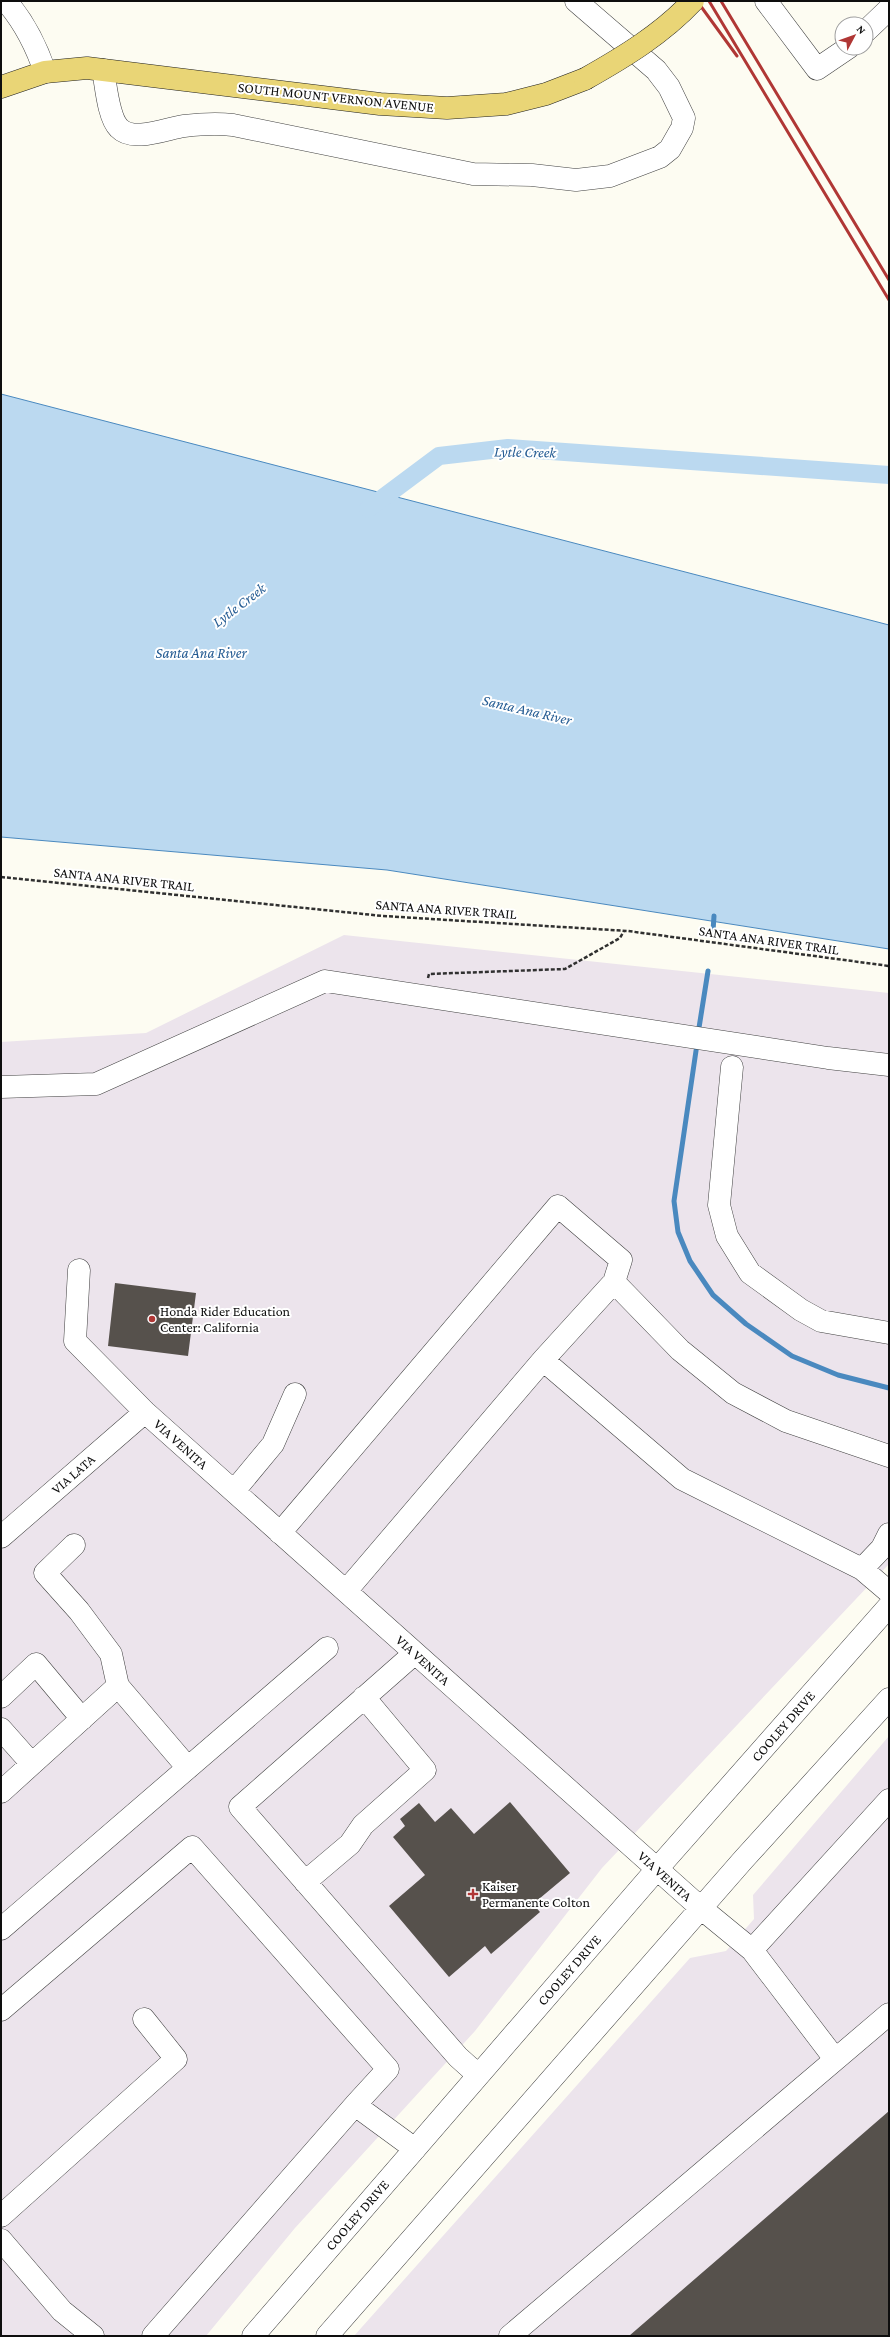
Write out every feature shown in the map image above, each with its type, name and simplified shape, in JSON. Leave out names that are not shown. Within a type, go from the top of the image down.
[{"type":"main road","name":"SOUTH MOUNT VERNON AVENUE","points":[[1,87],[45,72],[86,68],[380,104],[447,108],[506,104],[546,94],[585,79],[626,56],[656,34],[693,1]]},
{"type":"street","points":[[6,1],[28,29],[38,49],[45,72]]},
{"type":"street","points":[[103,70],[112,116],[119,129],[130,134],[157,133],[182,126],[213,123],[233,125],[473,174],[532,175],[576,180],[610,176],[660,156],[670,149],[682,128],[684,118],[669,87],[656,70],[576,1]]},
{"type":"street","points":[[766,1],[817,69],[836,56]]},
{"type":"street","points":[[874,23],[889,9]]},
{"type":"street","points":[[1,1087],[96,1084],[325,981],[828,1058],[889,1065]]},
{"type":"street","points":[[732,1067],[718,1205],[727,1236],[750,1273],[801,1310],[821,1321],[889,1333]]},
{"type":"street","points":[[280,1533],[558,1206],[621,1260],[614,1282],[543,1360],[346,1591]]},
{"type":"street","name":"VIA VENITA","points":[[79,1270],[75,1341],[145,1412],[702,1909],[752,1950],[835,2059]]},
{"type":"street","points":[[614,1282],[680,1350],[733,1392],[786,1421],[889,1456]]},
{"type":"street","points":[[543,1360],[682,1479],[862,1569],[889,1592]]},
{"type":"street","points":[[234,1491],[273,1444],[295,1394]]},
{"type":"street","name":"VIA LATA","points":[[2,1534],[145,1412]]},
{"type":"street","points":[[862,1569],[882,1548],[889,1534]]},
{"type":"street","points":[[74,1545],[45,1573],[79,1611],[111,1654],[118,1686],[188,1768]]},
{"type":"street","name":"COOLEY DRIVE","points":[[253,2336],[657,1869],[889,1606]]},
{"type":"street","points":[[1,1929],[327,1648]]},
{"type":"street","points":[[415,1653],[240,1807],[458,2057],[478,2075]]},
{"type":"street","points":[[1,1697],[36,1664],[82,1718]]},
{"type":"street","points":[[1,1792],[118,1686]]},
{"type":"street","points":[[306,1882],[350,1844],[362,1824],[426,1770],[364,1697]]},
{"type":"street","points":[[327,2336],[702,1909],[743,1860],[889,1699]]},
{"type":"street","points":[[1,1729],[32,1764]]},
{"type":"street","points":[[752,1950],[889,1800]]},
{"type":"street","points":[[1,2010],[192,1847],[388,2069],[153,2336]]},
{"type":"street","points":[[510,2336],[889,2014]]},
{"type":"street","points":[[1,2216],[176,2059],[144,2019]]},
{"type":"street","points":[[355,2105],[415,2149]]},
{"type":"street","points":[[1,2240],[62,2311],[93,2336]]},
{"type":"path","name":"SANTA ANA RIVER TRAIL","points":[[1,877],[383,916],[625,930],[889,966]]},
{"type":"path","points":[[428,981],[429,974],[565,969],[620,938],[625,930]]},
{"type":"shaded area","points":[[344,935],[889,993],[889,1564],[602,1868],[475,2031],[295,2228],[206,2336],[1,2336],[1,1042],[146,1033]]},
{"type":"shaded area","points":[[889,1736],[889,2336],[354,2336],[690,1958],[726,1951],[754,1919],[753,1895]]},
{"type":"water","name":"Santa Ana River","points":[[1,394],[889,625],[889,949],[387,870],[1,837]]},
{"type":"building","name":"Honda Rider Education Center: California","points":[[115,1283],[196,1293],[188,1356],[108,1346]]},
{"type":"building","name":"Kaiser Permanente Colton","points":[[510,1802],[570,1873],[533,1904],[540,1912],[491,1954],[485,1946],[449,1977],[389,1906],[425,1875],[393,1837],[405,1826],[400,1819],[419,1803],[435,1822],[451,1808],[474,1834]]},
{"type":"building","points":[[889,2111],[889,2336],[629,2336]]},
{"type":"waterway","name":"Lytle Creek","points":[[368,509],[439,456],[508,448],[889,475]]},
{"type":"waterway","points":[[713,931],[714,916]]},
{"type":"waterway","points":[[698,1034],[708,971]]},
{"type":"waterway","points":[[697,1044],[674,1201],[678,1232],[690,1261],[713,1295],[746,1324],[792,1356],[838,1375],[889,1388]]},
{"type":"railway","points":[[697,1],[737,56]]},
{"type":"railway","points":[[709,1],[889,300]]},
{"type":"railway","points":[[721,1],[889,280]]},
{"type":"place","name":"Honda Rider Education Center: California","points":[[152,1319]]},
{"type":"place","name":"Kaiser Permanente Colton","points":[[473,1894]]}]
